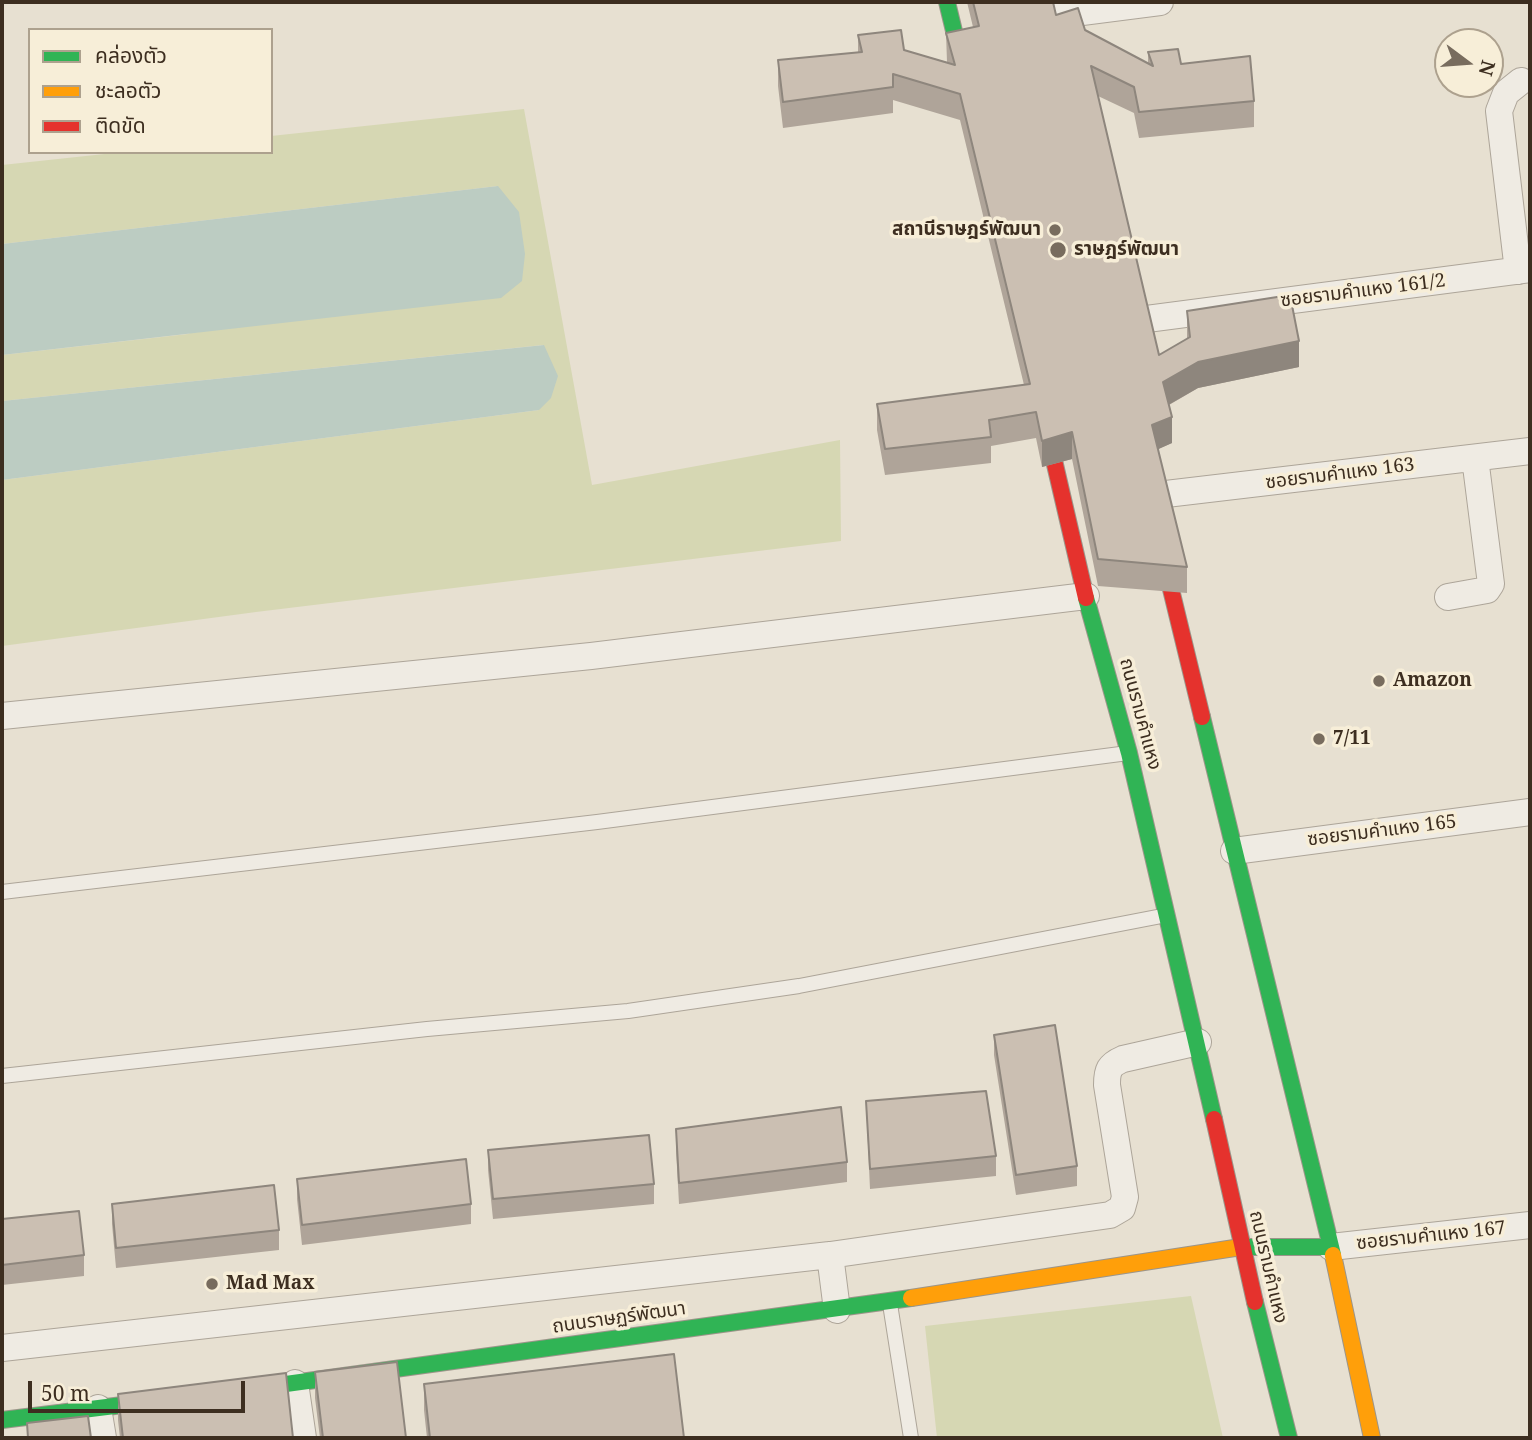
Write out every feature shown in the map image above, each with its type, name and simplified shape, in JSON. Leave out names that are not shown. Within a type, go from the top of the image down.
[{"type":"main road","points":[[947,2],[969,96]]},
{"type":"main road","name":"ถนนรามคำแหง","points":[[1039,394],[1086,596],[1129,753],[1168,915],[1241,1247],[1289,1438]]},
{"type":"main road","points":[[1151,503],[1331,1247],[1372,1438]]},
{"type":"main road","name":"ถนนราษฏร์พัฒนา","points":[[216,1393],[837,1310],[1241,1247],[1331,1247]]},
{"type":"main road","points":[[2,1420],[190,1396]]},
{"type":"street","points":[[1041,17],[1160,2]]},
{"type":"street","points":[[1521,81],[1506,93],[1499,111],[1524,270]]},
{"type":"street","name":"ซอยรามคำแหง 161/2","points":[[1113,323],[1524,270]]},
{"type":"street","name":"ซอยรามคำแหง 163","points":[[1151,503],[1530,450]]},
{"type":"street","points":[[1448,597],[1487,590],[1491,584],[1475,457]]},
{"type":"street","points":[[2,716],[592,656],[1086,596]]},
{"type":"street","name":"ซอยรามคำแหง 165","points":[[1234,850],[1530,812]]},
{"type":"street","points":[[2,1348],[831,1255],[1110,1215],[1122,1208],[1125,1197],[1107,1073],[1112,1064],[1123,1059],[1198,1042]]},
{"type":"street","name":"ซอยรามคำแหง 167","points":[[1331,1247],[1530,1225]]},
{"type":"street","points":[[831,1255],[837,1310]]},
{"type":"street","points":[[295,1383],[303,1438]]},
{"type":"street","points":[[99,1408],[103,1438]]},
{"type":"lane","points":[[2,892],[583,823],[1129,753]]},
{"type":"lane","points":[[2,1076],[413,1030],[628,1011],[799,986],[1168,915]]},
{"type":"lane","points":[[890,1302],[911,1438]]},
{"type":"green space","points":[[524,109],[592,485],[840,440],[841,541],[256,612],[2,646],[2,480],[539,410],[543,345],[2,401],[2,355],[188,334],[498,186],[2,244],[2,165],[104,154],[273,154],[273,136]]},
{"type":"green space","points":[[1191,1296],[1223,1438],[937,1438],[925,1326]]},
{"type":"shaded area","points":[[498,186],[519,212],[525,254],[522,281],[501,298],[2,355],[2,244]]},
{"type":"shaded area","points":[[544,345],[558,376],[551,398],[539,410],[2,480],[2,401]]},
{"type":"building","name":"สถานีราษฎร์พัฒนา","points":[[973,2],[1053,2],[1056,15],[1078,8],[1085,30],[1153,66],[1148,52],[1178,49],[1181,64],[1250,56],[1254,101],[1139,112],[1134,87],[1091,66],[1159,355],[1190,337],[1187,311],[1290,295],[1299,341],[1198,362],[1163,382],[1172,417],[1152,425],[1187,567],[1098,559],[1072,432],[1042,441],[1036,412],[989,420],[991,437],[885,449],[877,404],[1030,384],[960,94],[893,74],[893,87],[783,102],[778,60],[862,52],[858,35],[901,30],[904,50],[955,65],[946,33],[979,26]]},
{"type":"building","points":[[1055,1025],[1077,1166],[1016,1175],[994,1035]]},
{"type":"building","points":[[986,1091],[996,1156],[870,1169],[866,1101]]},
{"type":"building","points":[[841,1107],[847,1162],[679,1183],[676,1129]]},
{"type":"building","points":[[649,1135],[654,1184],[493,1199],[488,1150]]},
{"type":"building","points":[[466,1159],[471,1204],[302,1225],[297,1179]]},
{"type":"building","points":[[274,1185],[279,1230],[116,1248],[112,1204]]},
{"type":"building","points":[[79,1211],[84,1255],[2,1265],[2,1219]]},
{"type":"building","points":[[674,1354],[684,1438],[430,1438],[424,1384]]},
{"type":"building","points":[[397,1362],[406,1438],[323,1438],[315,1372]]},
{"type":"building","points":[[286,1373],[293,1438],[123,1438],[118,1394]]},
{"type":"building","points":[[88,1416],[91,1438],[28,1438],[27,1423]]},
{"type":"traffic: fast","points":[[947,2],[966,81]]},
{"type":"traffic: fast","points":[[1086,598],[1129,753],[1214,1119]]},
{"type":"traffic: fast","points":[[1202,717],[1333,1255]]},
{"type":"traffic: fast","points":[[1241,1247],[1331,1247]]},
{"type":"traffic: fast","points":[[235,1391],[911,1298]]},
{"type":"traffic: fast","points":[[1255,1302],[1289,1438]]},
{"type":"traffic: fast","points":[[2,1420],[171,1399]]},
{"type":"traffic: slow","points":[[911,1298],[1241,1247]]},
{"type":"traffic: slow","points":[[1333,1255],[1372,1438]]},
{"type":"traffic: jam","points":[[1043,413],[1086,598]]},
{"type":"traffic: jam","points":[[1159,540],[1202,717]]},
{"type":"traffic: jam","points":[[1214,1119],[1255,1302]]},
{"type":"place","name":"สถานีราษฎร์พัฒนา","points":[[1055,230]]},
{"type":"place","name":"ราษฎร์พัฒนา","points":[[1058,250]]},
{"type":"place","name":"Amazon","points":[[1379,681]]},
{"type":"place","name":"7/11","points":[[1319,739]]},
{"type":"place","name":"Mad Max","points":[[212,1284]]}]
